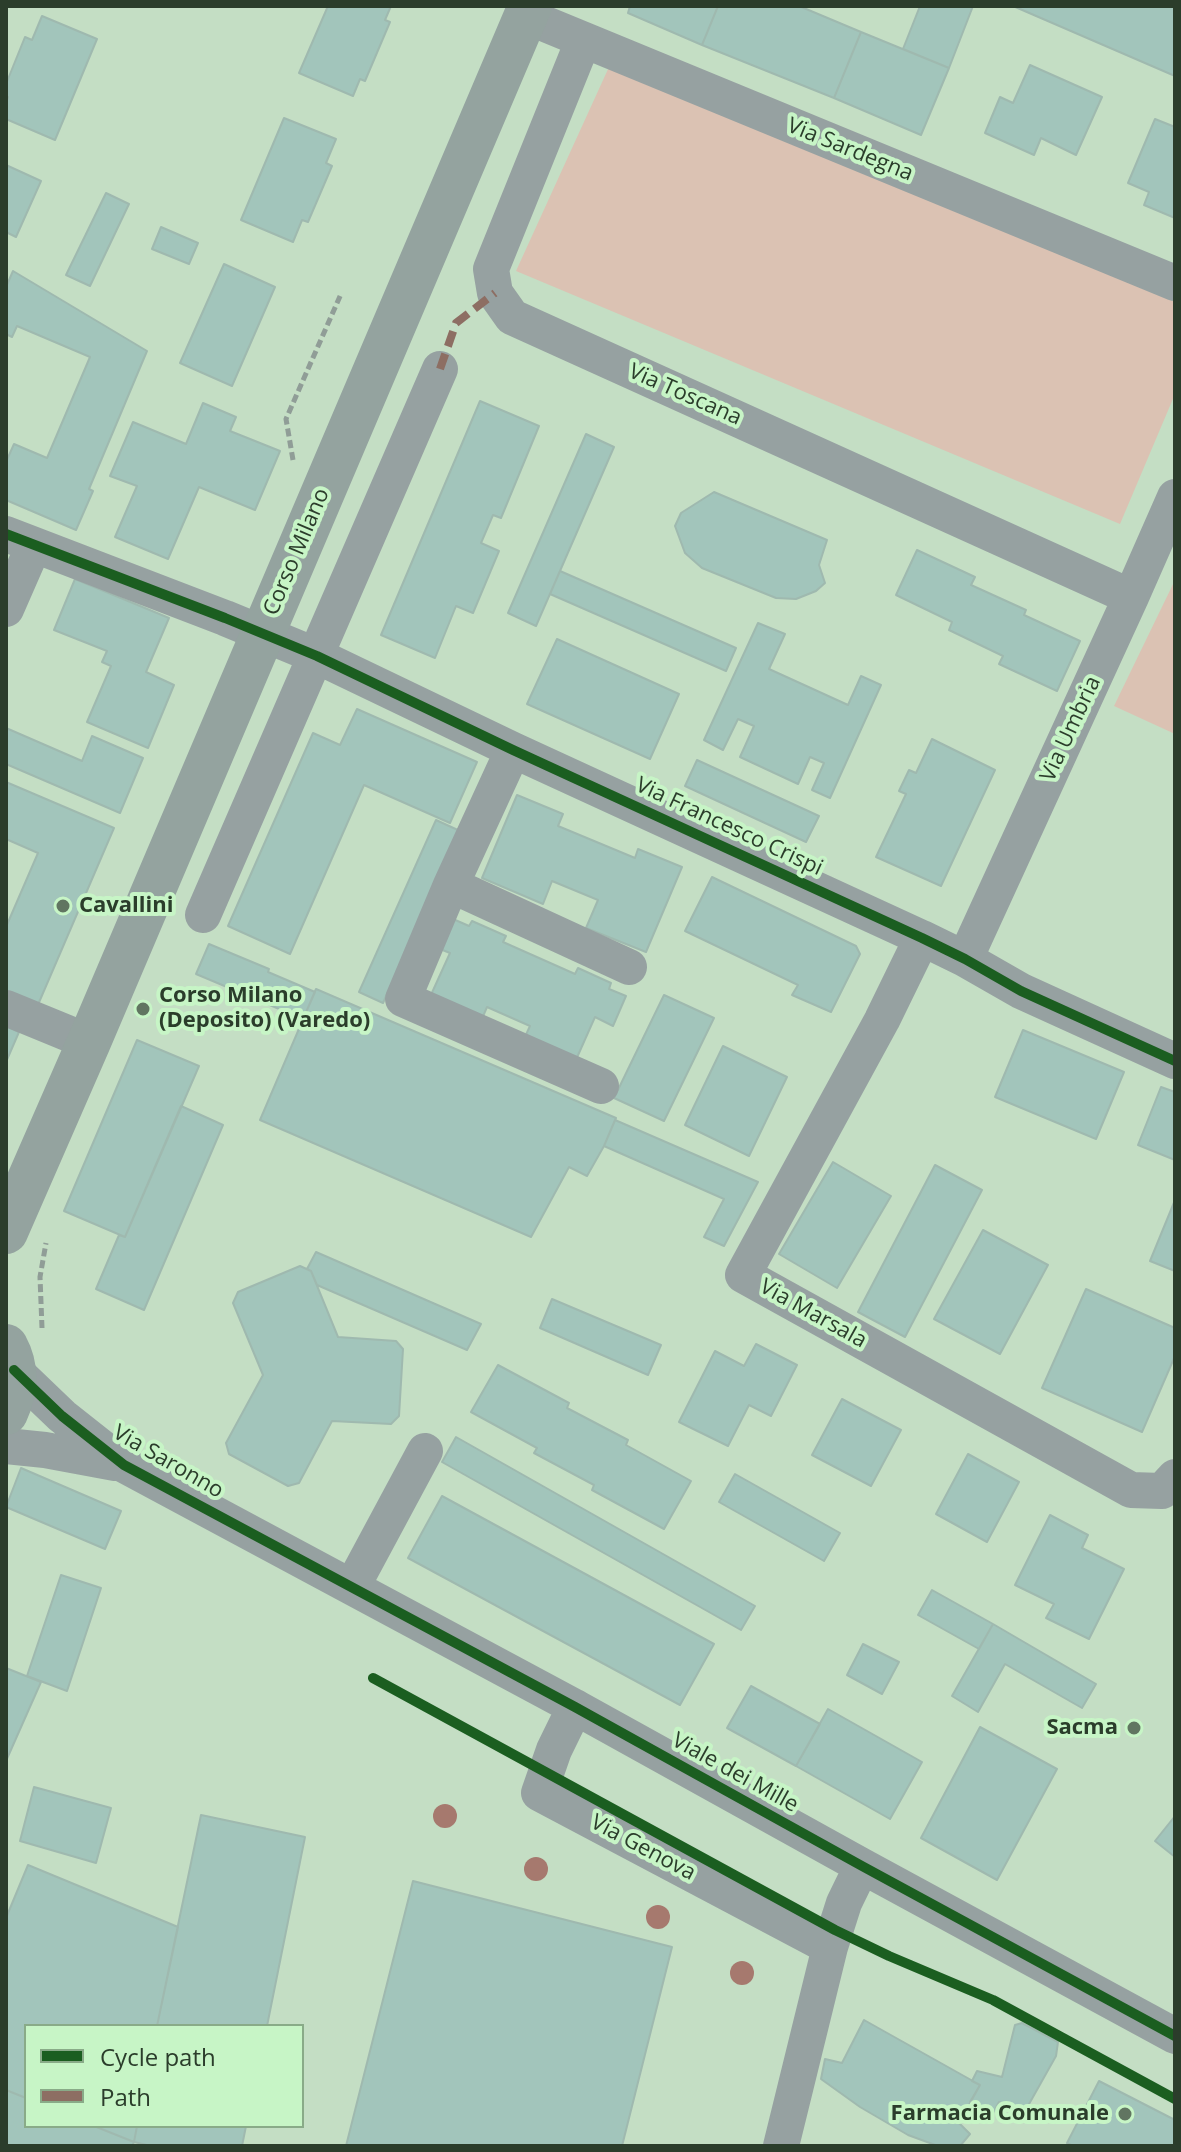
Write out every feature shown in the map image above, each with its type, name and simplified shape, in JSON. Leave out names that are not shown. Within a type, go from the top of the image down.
[{"type":"main road","name":"Corso Milano","points":[[6,1234],[528,11]]},
{"type":"main road","points":[[6,1413],[15,1386],[10,1358]]},
{"type":"street","name":"Via Sardegna","points":[[528,11],[583,41],[1175,283]]},
{"type":"street","name":"Via Toscana","points":[[583,41],[491,269],[495,293],[512,317],[1131,597]]},
{"type":"street","points":[[203,915],[440,369]]},
{"type":"street","name":"Via Umbria","points":[[965,959],[1175,497]]},
{"type":"street","name":"Via Francesco Crispi","points":[[20,539],[317,656],[922,938],[1021,991],[1175,1061]]},
{"type":"street","points":[[6,609],[20,539]]},
{"type":"street","points":[[513,750],[403,999],[601,1086]]},
{"type":"street","points":[[451,885],[629,967]]},
{"type":"street","name":"Via Marsala","points":[[922,938],[882,1020],[743,1275],[1131,1490],[1162,1491],[1175,1477]]},
{"type":"street","points":[[16,1012],[89,1042]]},
{"type":"street","name":"Via Saronno","points":[[10,1358],[62,1416],[124,1465],[275,1545]]},
{"type":"street","name":"Via Saronno","points":[[6,1446],[124,1465]]},
{"type":"street","points":[[352,1587],[425,1451]]},
{"type":"street","name":"Viale dei Mille","points":[[275,1545],[1175,2036]]},
{"type":"street","name":"Via Genova","points":[[575,1707],[554,1750],[539,1793],[830,1947]]},
{"type":"street","points":[[781,2146],[830,1947],[844,1903],[862,1866]]},
{"type":"path","points":[[288,472],[294,458],[286,419],[341,294]]},
{"type":"shaded area","points":[[609,67],[1175,302],[1175,394],[1120,524],[516,271]]},
{"type":"shaded area","points":[[1175,580],[1175,734],[1114,706]]},
{"type":"building","points":[[328,6],[391,6],[385,20],[390,22],[365,81],[360,79],[353,96],[299,73]]},
{"type":"building","points":[[630,6],[718,6],[702,45],[628,13]]},
{"type":"building","points":[[718,6],[799,6],[861,32],[834,98],[702,45]]},
{"type":"building","points":[[920,6],[973,6],[949,68],[903,49]]},
{"type":"building","points":[[1013,6],[1175,6],[1175,76]]},
{"type":"building","points":[[42,16],[97,39],[55,140],[6,119],[6,84],[25,37],[32,40]]},
{"type":"building","points":[[861,32],[949,68],[921,135],[834,98]]},
{"type":"building","points":[[1030,65],[1102,97],[1076,155],[1041,138],[1034,155],[985,133],[1000,97],[1013,103]]},
{"type":"building","points":[[284,118],[336,139],[326,163],[332,166],[308,222],[302,220],[293,242],[241,220]]},
{"type":"building","points":[[1155,119],[1175,127],[1175,218],[1144,205],[1149,192],[1128,183]]},
{"type":"building","points":[[6,165],[41,181],[16,237],[6,232]]},
{"type":"building","points":[[106,193],[129,204],[90,286],[66,275]]},
{"type":"building","points":[[161,227],[198,243],[189,264],[152,249]]},
{"type":"building","points":[[224,264],[275,287],[232,386],[180,363]]},
{"type":"building","points":[[13,271],[147,351],[89,489],[93,491],[76,530],[6,500],[6,462],[14,444],[47,458],[90,357],[17,326],[12,337],[6,334],[6,287]]},
{"type":"building","points":[[480,401],[539,426],[501,518],[493,515],[481,543],[499,551],[473,613],[456,606],[435,658],[381,635]]},
{"type":"building","points":[[203,403],[236,417],[230,431],[280,451],[255,510],[199,487],[168,559],[115,537],[137,486],[110,476],[133,422],[186,444]]},
{"type":"building","points":[[586,434],[614,447],[536,626],[508,613]]},
{"type":"building","points":[[714,492],[827,540],[819,565],[825,583],[816,591],[796,599],[776,598],[702,568],[685,553],[675,526],[681,513]]},
{"type":"building","points":[[917,550],[975,577],[971,585],[1026,610],[1024,615],[1080,641],[1057,691],[999,664],[1003,656],[949,630],[952,622],[896,595]]},
{"type":"building","points":[[560,571],[736,648],[726,671],[550,594]]},
{"type":"building","points":[[75,579],[169,618],[146,672],[174,685],[148,748],[87,722],[111,666],[102,662],[107,651],[54,630]]},
{"type":"building","points":[[758,623],[785,634],[769,669],[848,705],[861,676],[881,685],[830,798],[812,790],[824,763],[810,757],[798,784],[740,757],[754,726],[738,719],[723,750],[704,740]]},
{"type":"building","points":[[557,639],[679,694],[650,759],[527,704]]},
{"type":"building","points":[[357,709],[477,762],[450,823],[364,785],[290,954],[228,926],[313,733],[340,745]]},
{"type":"building","points":[[6,728],[82,761],[92,736],[143,758],[120,813],[6,764]]},
{"type":"building","points":[[932,739],[995,770],[941,886],[876,857],[906,794],[899,791],[909,770],[916,773]]},
{"type":"building","points":[[697,760],[819,816],[806,842],[685,786]]},
{"type":"building","points":[[6,782],[114,828],[37,1007],[6,994],[6,927],[38,853],[6,839]]},
{"type":"building","points":[[517,795],[563,814],[558,826],[635,858],[638,849],[682,867],[646,952],[586,928],[598,900],[552,881],[543,904],[482,878]]},
{"type":"building","points":[[436,820],[460,831],[383,1003],[359,992]]},
{"type":"building","points":[[712,877],[856,946],[860,954],[831,1012],[792,995],[798,985],[685,931]]},
{"type":"building","points":[[453,919],[469,926],[472,921],[506,936],[503,942],[575,974],[578,968],[611,983],[609,989],[626,996],[613,1026],[595,1017],[575,1062],[524,1039],[530,1026],[487,1007],[481,1021],[430,997],[450,953],[440,949]]},
{"type":"building","points":[[209,944],[315,992],[303,1019],[196,974]]},
{"type":"building","points":[[316,989],[616,1118],[587,1176],[569,1167],[531,1237],[260,1120]]},
{"type":"building","points":[[664,995],[714,1018],[664,1121],[614,1098]]},
{"type":"building","points":[[6,1026],[19,1032],[6,1062]]},
{"type":"building","points":[[1023,1030],[1124,1072],[1096,1139],[995,1097]]},
{"type":"building","points":[[137,1040],[199,1066],[125,1237],[64,1211]]},
{"type":"building","points":[[723,1046],[787,1077],[749,1156],[685,1125]]},
{"type":"building","points":[[1161,1087],[1175,1092],[1175,1160],[1138,1145]]},
{"type":"building","points":[[181,1106],[223,1125],[144,1310],[96,1289],[119,1235],[125,1237]]},
{"type":"building","points":[[615,1120],[758,1182],[724,1246],[704,1237],[724,1199],[604,1146]]},
{"type":"building","points":[[833,1162],[891,1196],[837,1288],[779,1254]]},
{"type":"building","points":[[935,1165],[982,1190],[905,1337],[858,1312]]},
{"type":"building","points":[[1175,1200],[1175,1271],[1150,1261]]},
{"type":"building","points":[[983,1230],[1048,1265],[1000,1354],[934,1319]]},
{"type":"building","points":[[316,1252],[481,1324],[467,1350],[317,1285],[307,1269]]},
{"type":"building","points":[[300,1266],[311,1271],[338,1337],[396,1341],[403,1349],[399,1416],[391,1424],[332,1421],[299,1483],[288,1486],[229,1454],[226,1443],[263,1375],[233,1303],[238,1292]]},
{"type":"building","points":[[1086,1289],[1175,1328],[1175,1356],[1142,1432],[1042,1388]]},
{"type":"building","points":[[552,1299],[661,1345],[648,1375],[540,1328]]},
{"type":"building","points":[[756,1344],[797,1365],[771,1416],[749,1405],[728,1446],[679,1422],[715,1351],[744,1366]]},
{"type":"building","points":[[498,1365],[569,1403],[567,1408],[628,1440],[626,1445],[691,1481],[664,1529],[592,1490],[594,1485],[534,1453],[537,1448],[471,1412]]},
{"type":"building","points":[[842,1399],[901,1430],[871,1486],[812,1455]]},
{"type":"building","points":[[456,1437],[755,1606],[741,1630],[442,1462]]},
{"type":"building","points":[[968,1454],[1019,1482],[987,1542],[936,1514]]},
{"type":"building","points":[[21,1468],[121,1511],[105,1549],[6,1507]]},
{"type":"building","points":[[735,1474],[840,1533],[824,1561],[719,1502]]},
{"type":"building","points":[[442,1496],[714,1644],[680,1705],[408,1558]]},
{"type":"building","points":[[1050,1515],[1088,1535],[1082,1548],[1124,1569],[1089,1639],[1046,1618],[1054,1604],[1015,1585]]},
{"type":"building","points":[[61,1575],[101,1588],[67,1691],[27,1676]]},
{"type":"building","points":[[932,1590],[993,1624],[979,1649],[918,1615]]},
{"type":"building","points":[[993,1624],[1096,1684],[1082,1708],[1005,1664],[978,1712],[952,1696]]},
{"type":"building","points":[[863,1644],[899,1662],[882,1694],[847,1675]]},
{"type":"building","points":[[6,1668],[41,1682],[6,1761]]},
{"type":"building","points":[[751,1686],[820,1724],[796,1766],[727,1728]]},
{"type":"building","points":[[828,1709],[922,1762],[890,1819],[796,1766]]},
{"type":"building","points":[[980,1727],[1057,1769],[997,1880],[921,1838]]},
{"type":"building","points":[[34,1787],[111,1808],[96,1863],[20,1841]]},
{"type":"building","points":[[201,1815],[305,1837],[267,2024],[157,2024]]},
{"type":"building","points":[[1175,1816],[1175,1857],[1155,1841]]},
{"type":"building","points":[[28,1865],[178,1927],[157,2024],[24,2024],[24,2097],[6,2090],[6,1918]]},
{"type":"building","points":[[413,1881],[672,1947],[622,2146],[346,2146]]},
{"type":"building","points":[[864,2020],[980,2085],[959,2123],[970,2134],[960,2146],[938,2146],[908,2135],[860,2107],[821,2079],[825,2059],[842,2063]]},
{"type":"building","points":[[1022,2023],[1058,2042],[1056,2056],[1024,2113],[999,2102],[992,2115],[970,2102],[980,2085],[972,2081],[977,2071],[1002,2077],[1015,2025]]},
{"type":"building","points":[[1099,2081],[1175,2120],[1175,2146],[1073,2146],[1067,2143]]},
{"type":"building","points":[[6,2090],[24,2097],[24,2128],[99,2128],[134,2142],[132,2146],[6,2146]]},
{"type":"building","points":[[99,2128],[137,2128],[134,2142]]},
{"type":"building","points":[[137,2128],[246,2128],[242,2146],[151,2146],[134,2142]]},
{"type":"marked path","points":[[440,369],[456,323],[495,293]]},
{"type":"cycle path","points":[[6,534],[317,656],[922,938],[1021,991],[1175,1061]]},
{"type":"cycle path","points":[[14,1370],[62,1416],[124,1465],[575,1707],[1175,2036]]},
{"type":"cycle path","points":[[373,1678],[835,1930],[993,2000],[1175,2099]]},
{"type":"place","name":"Cavallini","points":[[63,906]]},
{"type":"place","name":"Corso Milano (Deposito) (Varedo)","points":[[143,1009]]},
{"type":"place","name":"Sacma","points":[[1134,1728]]},
{"type":"place","name":"Farmacia Comunale","points":[[1125,2114]]}]
